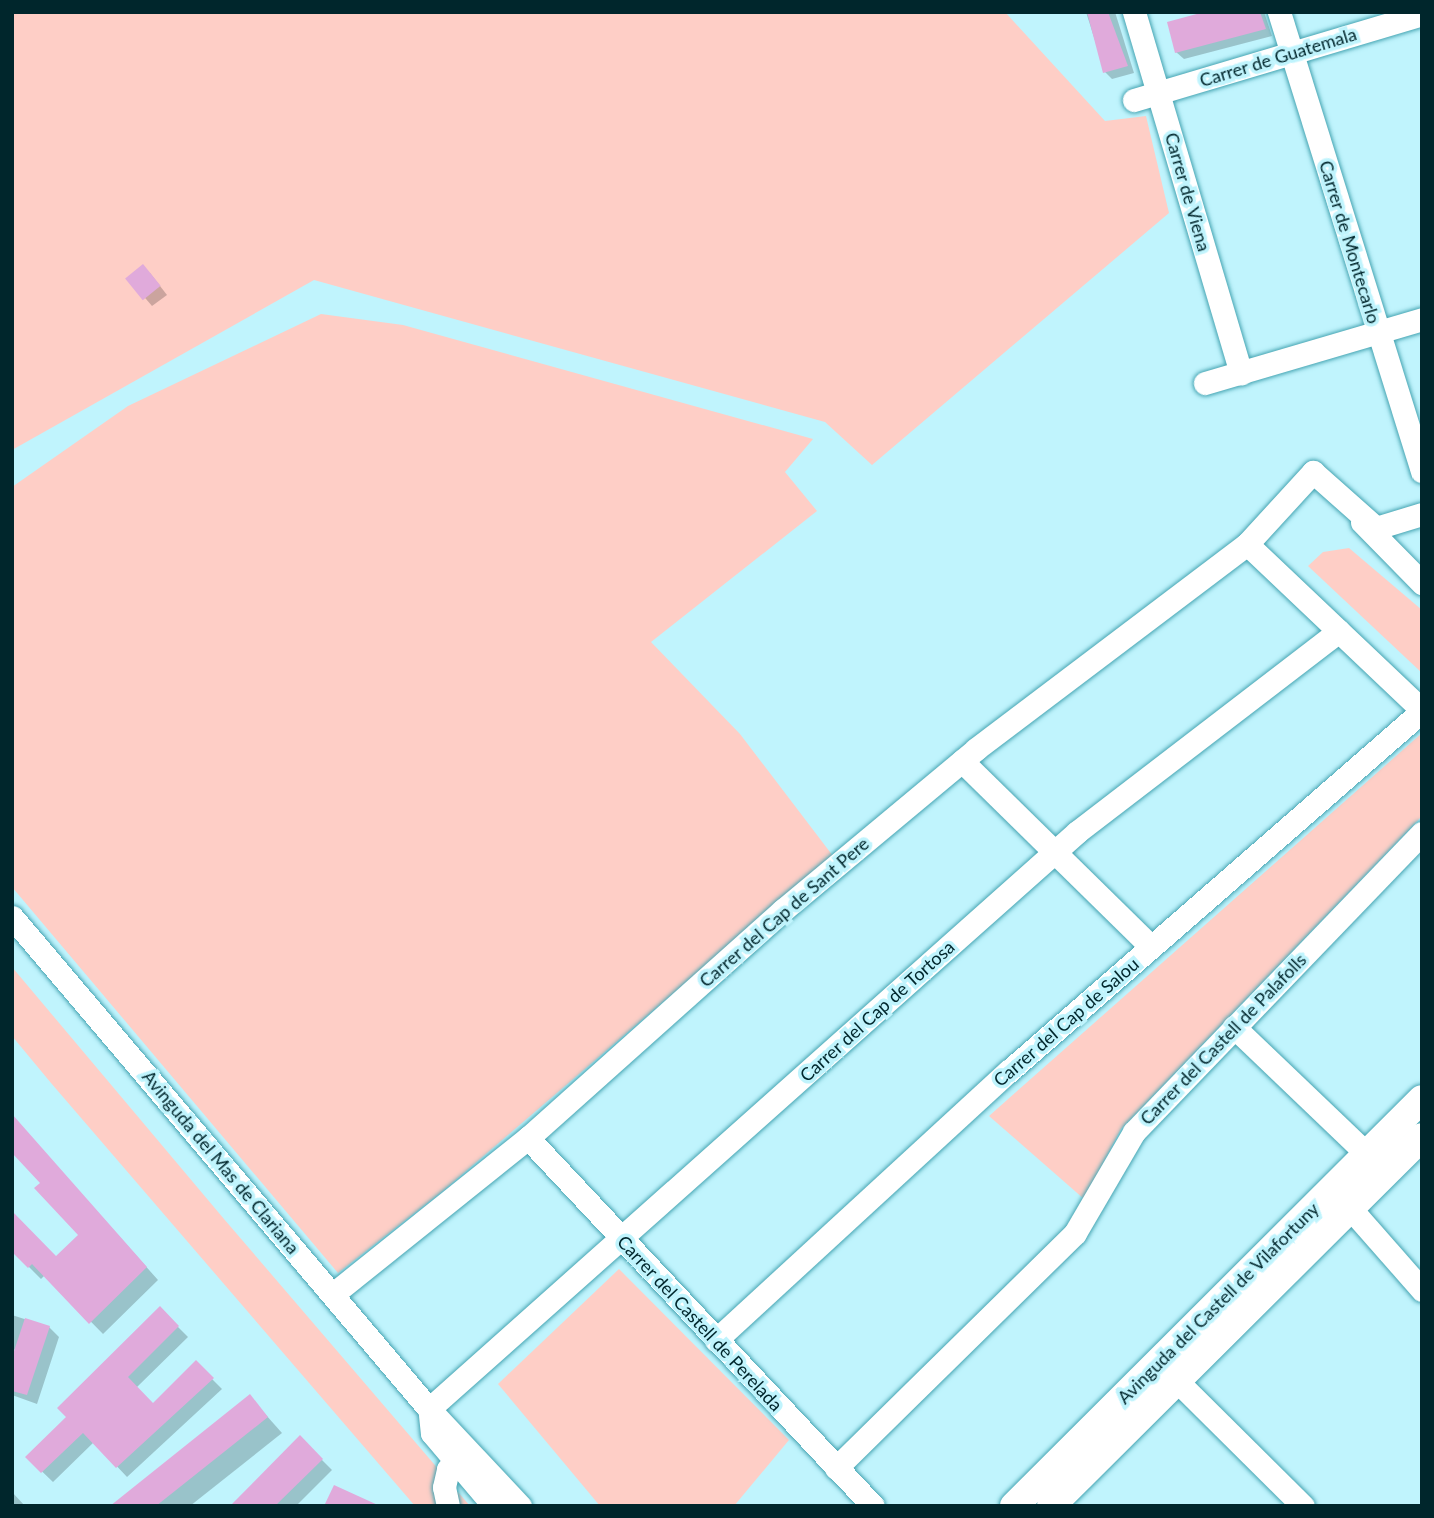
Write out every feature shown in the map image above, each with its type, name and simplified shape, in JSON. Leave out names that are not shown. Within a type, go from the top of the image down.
[{"type":"street","name":"Carrer de Viena","points":[[1134,12],[1241,373]]},
{"type":"street","name":"Carrer de Montecarlo","points":[[1279,12],[1422,471]]},
{"type":"street","name":"Carrer de Guatemala","points":[[1134,100],[1422,14]]},
{"type":"street","points":[[1205,383],[1422,320]]},
{"type":"street","points":[[1313,472],[1377,528],[1422,514]]},
{"type":"street","points":[[1313,472],[1422,583]]},
{"type":"street","name":"Carrer del Cap de Sant Pere","points":[[333,1294],[528,1138],[783,910],[962,761],[1247,544],[1313,472]]},
{"type":"street","points":[[1247,544],[1422,710]]},
{"type":"street","name":"Carrer del Cap de Tortosa","points":[[429,1409],[1055,852],[1339,631]]},
{"type":"street","name":"Carrer del Cap de Salou","points":[[716,1340],[1151,947],[1422,710]]},
{"type":"street","points":[[962,761],[1151,947]]},
{"type":"street","name":"Carrer del Castell de Palafolls","points":[[836,1468],[1075,1233],[1134,1132],[1422,833]]},
{"type":"street","name":"Avinguda del Mas de Clariana","points":[[12,917],[429,1409],[520,1506]]},
{"type":"street","points":[[1234,1027],[1367,1154]]},
{"type":"street","name":"Avinguda del Castell de Vilafortuny","points":[[1014,1506],[1422,1099]]},
{"type":"street","name":"Avinguda del Castell de Vilafortuny","points":[[1051,1506],[1422,1137]]},
{"type":"street","name":"Carrer del Castell de Perelada","points":[[528,1138],[873,1506]]},
{"type":"street","points":[[1350,1208],[1422,1290]]},
{"type":"street","points":[[1178,1382],[1303,1506]]},
{"type":"street","name":"Avinguda del Mas de Clariana","points":[[429,1409],[432,1433],[494,1506]]},
{"type":"street","name":"Avinguda del Mas de Clariana","points":[[458,1465],[467,1462],[504,1506]]},
{"type":"street","points":[[448,1506],[444,1487],[448,1469],[458,1465]]},
{"type":"shaded area","points":[[12,12],[1005,12],[1105,121],[1146,116],[1169,213],[872,465],[825,422],[314,280],[12,450]]},
{"type":"shaded area","points":[[321,314],[403,325],[813,439],[785,472],[817,511],[651,642],[740,734],[833,856],[444,1190],[338,1273],[12,887],[12,487],[128,406]]},
{"type":"shaded area","points":[[1349,548],[1422,610],[1422,673],[1308,566],[1323,552]]},
{"type":"shaded area","points":[[1422,733],[1422,816],[1121,1129],[1084,1199],[989,1116]]},
{"type":"shaded area","points":[[12,967],[470,1506],[415,1506],[51,1083],[12,1036]]},
{"type":"shaded area","points":[[619,1269],[789,1440],[734,1506],[600,1506],[498,1384]]},
{"type":"building","points":[[1087,12],[1108,12],[1128,66],[1103,73]]},
{"type":"building","points":[[1204,12],[1260,12],[1266,29],[1175,53],[1167,22]]},
{"type":"building","points":[[143,264],[161,286],[143,300],[125,278]]},
{"type":"building","points":[[12,1114],[147,1267],[89,1324],[32,1264],[28,1268],[12,1252],[12,1211],[56,1256],[78,1235],[34,1188],[40,1183],[12,1153]]},
{"type":"building","points":[[160,1306],[179,1326],[128,1377],[153,1403],[196,1360],[214,1378],[116,1468],[83,1433],[41,1473],[25,1457],[66,1417],[57,1408]]},
{"type":"building","points":[[25,1318],[50,1326],[27,1395],[12,1391],[12,1357]]},
{"type":"building","points":[[250,1394],[268,1417],[156,1506],[110,1506]]},
{"type":"building","points":[[300,1435],[323,1459],[275,1506],[230,1506]]},
{"type":"building","points":[[334,1485],[380,1506],[324,1506]]}]
